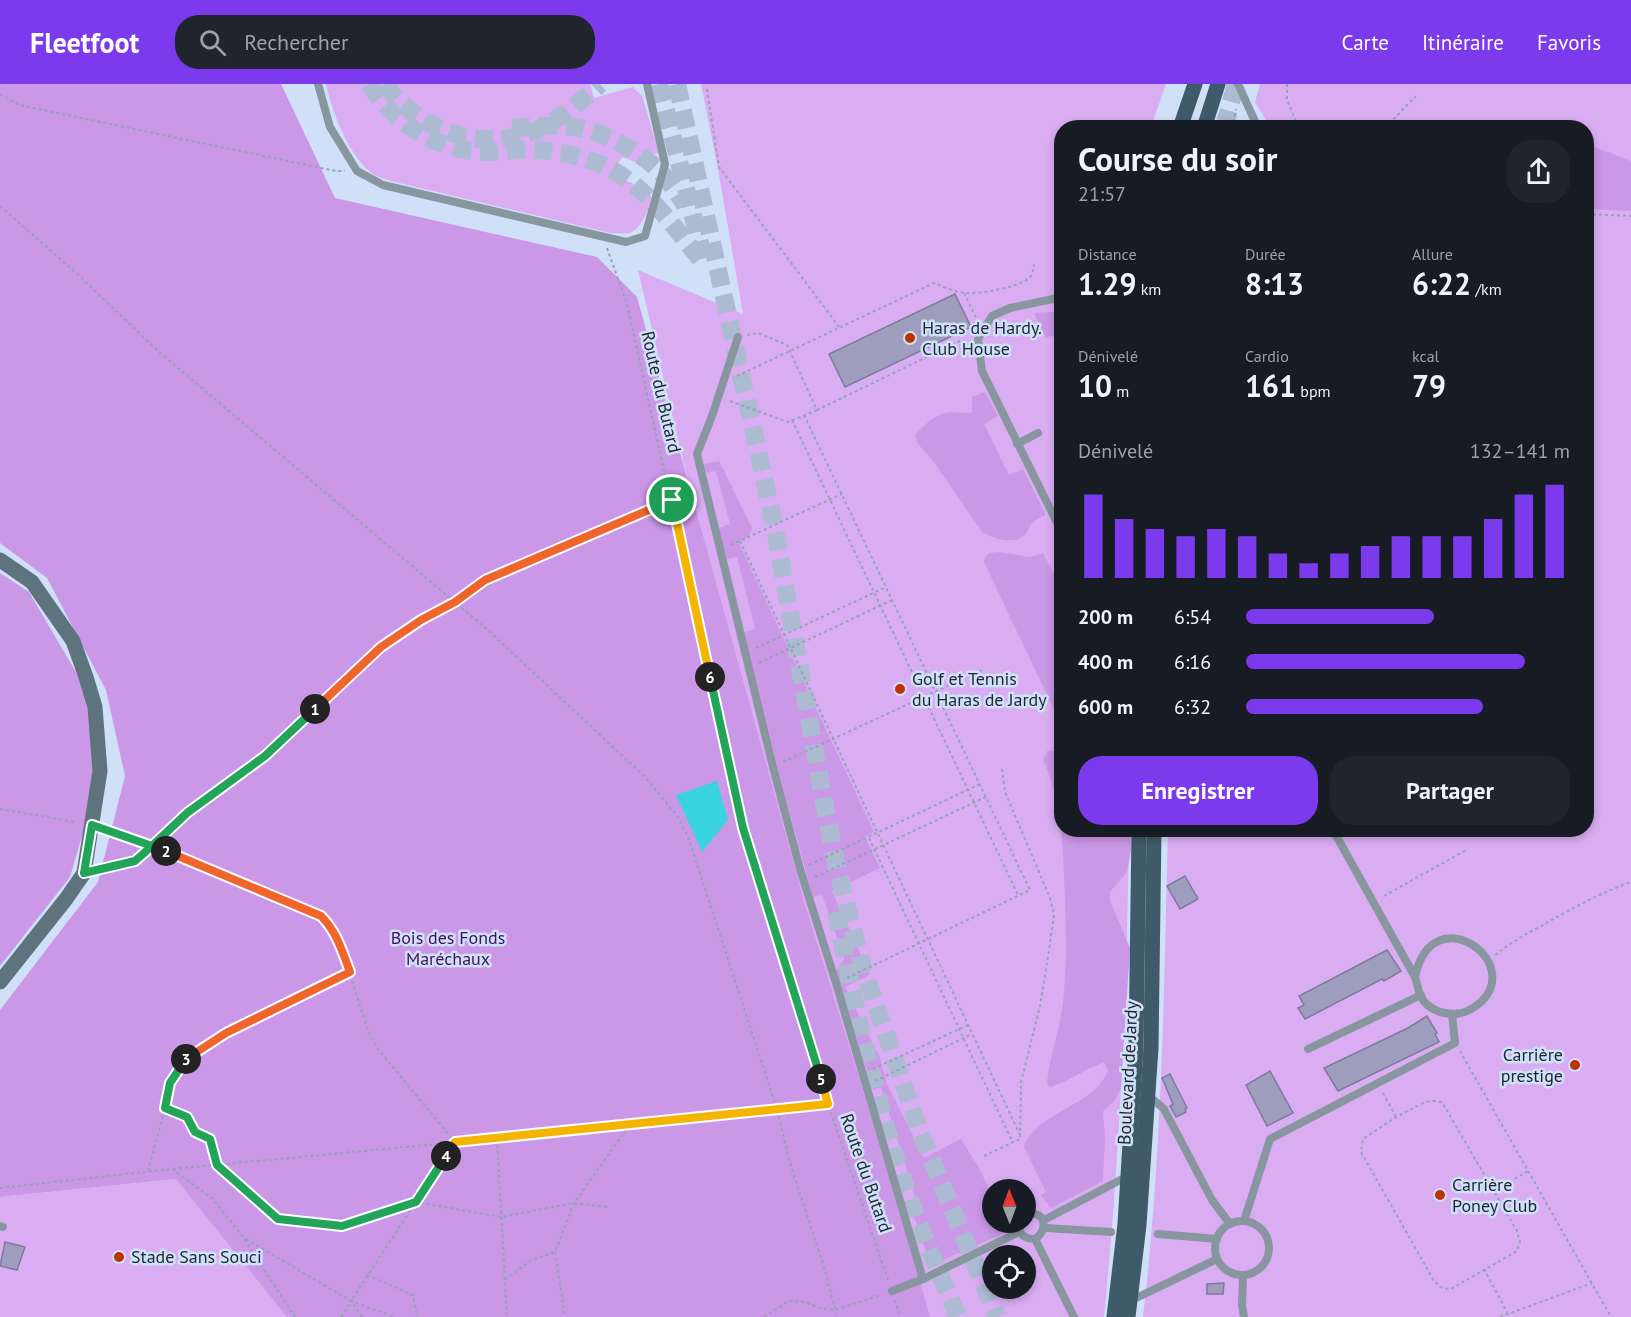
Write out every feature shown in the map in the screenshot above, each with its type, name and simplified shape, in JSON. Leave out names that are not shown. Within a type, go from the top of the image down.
[{"type":"main road","points":[[1183,120],[1195,84]]},
{"type":"main road","points":[[1207,120],[1218,84]]},
{"type":"main road","name":"Boulevard de Jardy","points":[[1114,1317],[1125,1224],[1136,1048],[1139,837]]},
{"type":"main road","name":"Boulevard de Jardy","points":[[1129,1309],[1140,1225],[1151,1048],[1154,837]]},
{"type":"street","points":[[0,560],[32,582],[73,641],[86,677],[97,726],[100,771],[84,873],[0,982]]},
{"type":"lane","points":[[318,84],[330,126],[357,171],[383,185],[626,242],[645,236],[665,164],[647,84]]},
{"type":"lane","points":[[1238,84],[1254,120]]},
{"type":"lane","points":[[1054,299],[1010,308],[992,316],[978,339],[982,371],[1054,519]]},
{"type":"lane","points":[[738,337],[697,454],[800,869],[837,983],[923,1279]]},
{"type":"lane","points":[[1017,444],[1038,433]]},
{"type":"lane","points":[[1337,837],[1415,977],[1421,995],[1427,1004],[1438,1011],[1452,1014],[1467,1012],[1481,1003],[1488,992],[1492,975],[1488,961],[1480,949],[1469,941],[1449,938],[1437,942],[1426,950],[1419,961],[1415,977]]},
{"type":"lane","points":[[1308,1050],[1421,995]]},
{"type":"lane","points":[[1244,1221],[1270,1139],[1455,1043],[1452,1014]]},
{"type":"lane","points":[[1148,1095],[1164,1109],[1212,1200],[1230,1224]]},
{"type":"lane","points":[[1044,1224],[1128,1176]]},
{"type":"lane","points":[[1021,1233],[1023,1237],[1035,1239],[1042,1235],[1044,1224],[1036,1214]]},
{"type":"lane","points":[[1244,1221],[1253,1223],[1261,1229],[1267,1236],[1270,1248],[1267,1260],[1262,1267],[1252,1274],[1243,1275],[1231,1273],[1223,1268],[1215,1249],[1217,1239],[1223,1230],[1230,1224],[1244,1221]]},
{"type":"lane","points":[[1044,1224],[1111,1232]]},
{"type":"lane","points":[[892,1291],[923,1279],[1008,1233]]},
{"type":"lane","points":[[1158,1234],[1217,1239]]},
{"type":"lane","points":[[1035,1239],[1074,1317]]},
{"type":"lane","points":[[1129,1309],[1217,1258]]},
{"type":"lane","points":[[1243,1275],[1244,1317]]},
{"type":"path","points":[[1287,84],[1287,100],[1296,120]]},
{"type":"path","points":[[707,89],[719,167],[840,328]]},
{"type":"path","points":[[0,94],[19,105],[336,171],[357,171]]},
{"type":"path","points":[[1392,120],[1416,96]]},
{"type":"path","points":[[0,206],[74,271],[158,351],[489,631],[645,777],[678,817],[688,837],[777,1109],[790,1163],[824,1267],[837,1317]]},
{"type":"path","points":[[1594,214],[1631,216]]},
{"type":"path","name":"Route du Butard","points":[[603,237],[627,304],[743,828],[828,1104],[900,1317]]},
{"type":"path","points":[[723,382],[934,283],[964,293],[1002,289],[1028,280],[1032,275],[1034,264]]},
{"type":"path","points":[[964,293],[982,331]]},
{"type":"path","points":[[738,337],[758,333],[787,345],[817,410]]},
{"type":"path","points":[[718,397],[788,422],[962,340],[1002,357]]},
{"type":"path","points":[[804,415],[1030,890],[837,983]]},
{"type":"path","points":[[792,420],[1018,896]]},
{"type":"path","points":[[720,550],[842,494]]},
{"type":"path","points":[[84,873],[135,861],[187,813],[265,756],[381,647],[421,620],[455,602],[485,580],[672,500]]},
{"type":"path","points":[[740,542],[1020,1135]]},
{"type":"path","points":[[745,653],[886,587]]},
{"type":"path","points":[[749,668],[892,600]]},
{"type":"path","points":[[773,767],[982,670]]},
{"type":"path","points":[[984,1156],[1020,1139],[1021,1082],[1040,1006],[1054,915],[1050,898],[1005,792],[1002,769]]},
{"type":"path","points":[[800,869],[980,784]]},
{"type":"path","points":[[804,882],[986,797]]},
{"type":"path","points":[[0,809],[92,825],[152,846],[321,916],[338,938],[369,1034],[378,1049],[455,1142]]},
{"type":"path","points":[[869,838],[1013,1143]]},
{"type":"path","points":[[1374,902],[1468,849]]},
{"type":"path","points":[[1488,961],[1506,946],[1560,915],[1613,888],[1631,882]]},
{"type":"path","points":[[148,1171],[170,1083],[185,1060],[226,1033],[350,972]]},
{"type":"path","points":[[863,1074],[968,1025]]},
{"type":"path","points":[[867,1084],[973,1034]]},
{"type":"path","points":[[1455,1043],[1611,1317]]},
{"type":"path","points":[[1378,1083],[1396,1117]]},
{"type":"path","points":[[1425,1102],[1442,1102],[1517,1231],[1520,1242],[1517,1251],[1451,1289],[1442,1288],[1434,1281],[1361,1152],[1363,1138],[1396,1117],[1425,1102]]},
{"type":"path","points":[[0,1188],[148,1171],[629,1126],[828,1104]]},
{"type":"path","points":[[165,1108],[187,1117],[195,1132],[210,1139],[217,1165],[278,1219],[342,1226],[416,1202],[501,1217],[574,1203],[609,1207]]},
{"type":"path","points":[[565,1317],[555,1252],[574,1203],[629,1126]]},
{"type":"path","points":[[497,1139],[507,1317]]},
{"type":"path","points":[[341,1317],[455,1142]]},
{"type":"path","points":[[172,1169],[213,1199],[243,1238],[295,1317]]},
{"type":"path","points":[[1494,1191],[1528,1171]]},
{"type":"path","points":[[243,1238],[351,1301],[394,1317]]},
{"type":"path","points":[[505,1280],[531,1260],[555,1252]]},
{"type":"path","points":[[1484,1269],[1508,1314]]},
{"type":"path","points":[[367,1275],[413,1295],[417,1317]]},
{"type":"path","points":[[1500,1317],[1592,1283]]},
{"type":"path","points":[[764,1317],[789,1300],[835,1310],[892,1291]]},
{"type":"path","points":[[351,1301],[362,1317]]},
{"type":"shaded area","points":[[326,84],[590,84],[594,98],[633,87],[642,96],[659,153],[646,156],[638,163],[622,157],[612,173],[645,190],[651,196],[647,212],[638,227],[630,233],[610,233],[378,177],[364,166],[349,145],[332,107]]},
{"type":"shaded area","name":"Golf et Tennis du Haras de Jardy","points":[[701,84],[1166,84],[1153,120],[1054,120],[1054,837],[1129,837],[1122,1074],[1104,1317],[922,1317],[714,592],[638,270],[743,314]]},
{"type":"shaded area","points":[[1260,84],[1631,84],[1631,1317],[1143,1317],[1158,1134],[1168,837],[1594,837],[1594,120],[1266,120],[1255,102]]},
{"type":"shaded area","name":"Stade Sans Souci","points":[[177,1179],[287,1317],[0,1317],[0,1197]]},
{"type":"green space","name":"Bois des Fonds Maréchaux","points":[[0,84],[281,84],[335,198],[597,257],[637,297],[804,901],[900,1209],[930,1317],[287,1317],[176,1179],[0,1197],[0,1010],[98,882],[125,776],[106,690],[47,578],[0,543]]},
{"type":"green space","points":[[1594,147],[1631,161],[1631,211],[1594,209]]},
{"type":"green space","points":[[1054,312],[1054,337],[1053,335],[1046,338],[1034,313]]},
{"type":"green space","points":[[985,392],[998,416],[984,424],[1009,475],[1023,469],[1046,515],[1034,521],[1026,534],[1016,540],[998,539],[982,532],[934,462],[918,444],[915,435],[932,419],[942,414],[972,412],[972,397]]},
{"type":"green space","points":[[719,461],[752,528],[749,536],[738,541],[874,832],[865,837],[880,868],[832,891],[870,975],[845,987],[880,1058],[887,1084],[924,1158],[961,1139],[984,1179],[982,1179],[982,1233],[1003,1233],[931,1265],[910,1206],[917,1203],[881,1087],[873,1090],[836,971],[844,959],[822,895],[813,897],[744,632],[755,629],[737,557],[726,559],[719,528],[730,524],[716,471],[706,473],[704,464]]},
{"type":"green space","points":[[999,552],[1030,557],[1043,553],[1054,574],[1054,709],[984,562],[989,553]]},
{"type":"green space","points":[[0,573],[29,592],[90,696],[99,777],[70,877],[0,966]]},
{"type":"green space","points":[[1047,751],[1054,751],[1054,790],[1043,760]]},
{"type":"green space","points":[[1062,837],[1131,837],[1127,872],[1110,892],[1110,901],[1130,948],[1121,1088],[1114,1102],[1103,1111],[1105,1138],[1103,1181],[1051,1208],[1041,1195],[1046,1192],[1024,1147],[1040,1125],[1090,1093],[1101,1083],[1108,1071],[1104,1062],[1056,1085],[1050,1087],[1047,1083],[1063,1002],[1066,938]]},
{"type":"water","points":[[717,781],[728,820],[702,852],[676,795]]},
{"type":"building","points":[[955,294],[971,327],[845,387],[829,354]]},
{"type":"building","points":[[1185,876],[1198,899],[1180,909],[1167,886]]},
{"type":"building","points":[[1387,950],[1401,971],[1305,1019],[1298,1008],[1304,1005],[1299,996]]},
{"type":"building","points":[[1427,1016],[1437,1033],[1435,1034],[1439,1042],[1338,1091],[1324,1068],[1408,1028]]},
{"type":"building","points":[[1270,1071],[1293,1113],[1267,1126],[1246,1085]]},
{"type":"building","points":[[1170,1074],[1187,1108],[1186,1112],[1176,1117],[1170,1106],[1173,1104],[1162,1078]]},
{"type":"building","points":[[5,1242],[25,1247],[17,1270],[0,1266]]},
{"type":"building","points":[[1224,1283],[1223,1294],[1207,1294],[1207,1284]]},
{"type":"tunnel","points":[[369,84],[379,98],[404,122],[418,132],[449,146],[483,152],[514,150],[556,152],[583,158],[610,169],[626,178],[654,203],[702,261]]},
{"type":"tunnel","points":[[385,84],[399,101],[416,115],[435,126],[455,134],[498,139],[520,136],[549,124],[600,84]]},
{"type":"tunnel","points":[[659,84],[706,267]]},
{"type":"tunnel","points":[[677,84],[774,524],[836,863],[862,965],[920,1132],[997,1317]]},
{"type":"tunnel","points":[[1226,120],[1236,84]]},
{"type":"tunnel","points":[[512,128],[576,127],[611,139],[653,165],[685,205]]},
{"type":"tunnel","points":[[836,912],[861,1030],[892,1147],[914,1212],[958,1317]]},
{"type":"place","name":"Haras de Hardy. Club House","points":[[910,338]]},
{"type":"place","name":"Golf et Tennis du Haras de Jardy","points":[[900,689]]},
{"type":"place","name":"Carrière prestige","points":[[1575,1065]]},
{"type":"place","name":"Carrière Poney Club","points":[[1440,1195]]},
{"type":"place","name":"Stade Sans Souci","points":[[119,1257]]},
{"type":"route","points":[[672,500],[485,580],[455,602],[421,620],[381,647],[265,756],[187,813],[152,846],[92,825],[84,873],[135,861],[152,846],[321,916],[338,938],[350,972],[226,1033],[185,1060],[170,1083],[165,1108],[187,1117],[195,1132],[210,1139],[217,1165],[278,1219],[342,1226],[416,1202],[455,1142],[828,1104],[743,828],[672,500]]}]
